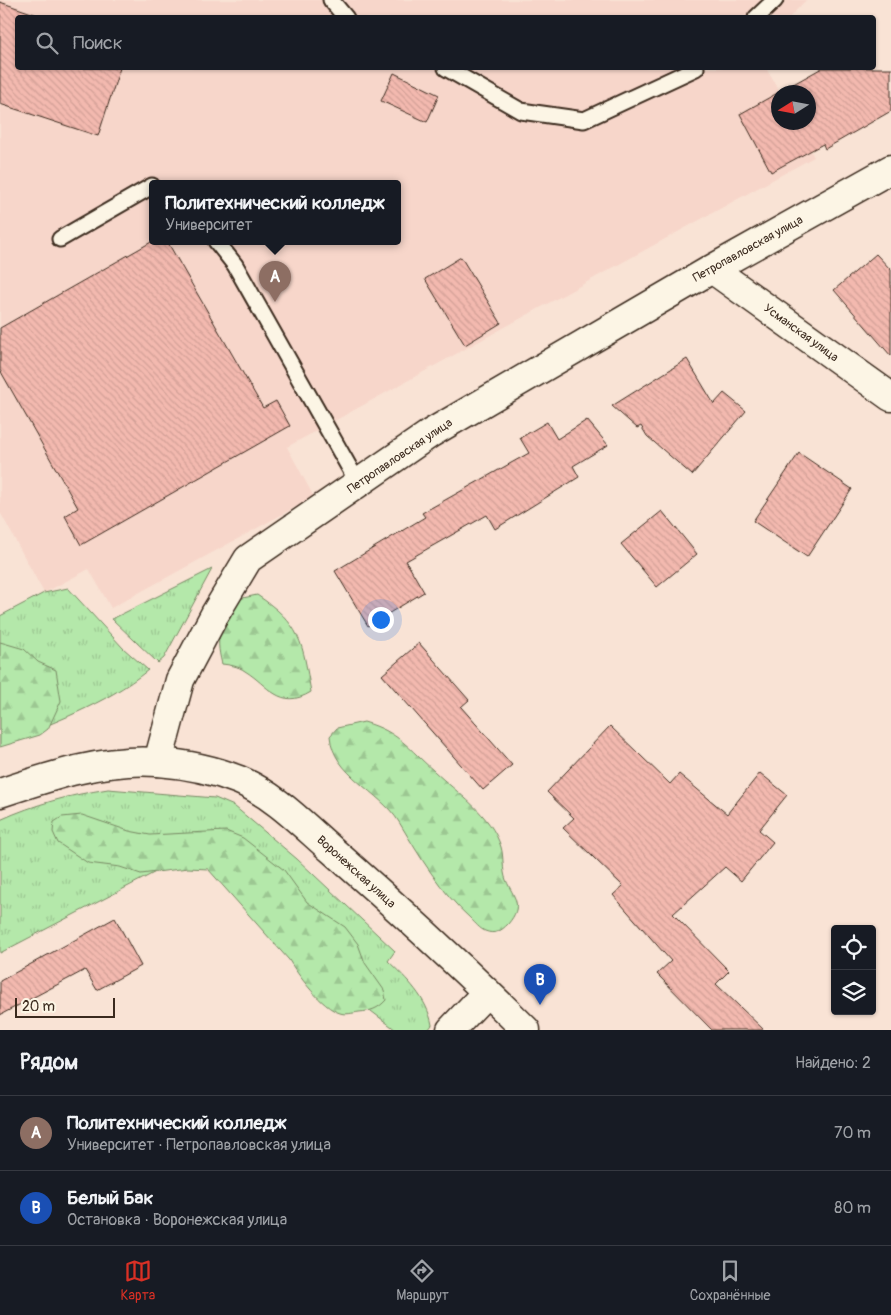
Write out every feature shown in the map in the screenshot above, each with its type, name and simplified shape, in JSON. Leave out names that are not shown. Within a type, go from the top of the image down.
[{"type":"street","name":"Петропавловская улица","points":[[158,762],[180,680],[215,614],[248,559],[431,433],[712,269],[891,169]]},
{"type":"street","name":"Усманская улица","points":[[712,269],[891,397]]},
{"type":"street","points":[[0,793],[55,775],[104,765],[158,762]]},
{"type":"street","name":"Воронежская улица","points":[[158,762],[203,769],[240,781],[273,799],[373,886],[526,1030]]},
{"type":"street","points":[[451,1030],[487,992]]},
{"type":"lane","points":[[331,0],[344,15]]},
{"type":"lane","points":[[759,15],[775,0]]},
{"type":"lane","points":[[449,70],[521,111],[584,120],[692,70]]},
{"type":"lane","points":[[60,239],[149,188]]},
{"type":"lane","points":[[219,245],[235,265],[358,483]]},
{"type":"shaded area","points":[[0,0],[806,0],[792,15],[15,15],[15,70],[767,70],[776,85],[771,85],[771,130],[800,130],[814,157],[287,447],[314,497],[111,608],[89,569],[44,593],[0,512]]},
{"type":"green space","points":[[212,569],[164,658],[158,663],[112,619]]},
{"type":"green space","points":[[68,588],[123,648],[148,670],[96,703],[0,745],[0,616],[44,593]]},
{"type":"green space","points":[[257,595],[283,616],[297,636],[302,647],[311,692],[291,699],[283,697],[275,694],[242,669],[222,664],[219,637],[223,622],[238,599]]},
{"type":"green space","points":[[0,642],[24,649],[38,662],[56,670],[61,701],[48,729],[40,735],[0,747]]},
{"type":"green space","points":[[364,722],[395,736],[472,805],[490,824],[501,847],[506,880],[517,906],[513,917],[500,930],[492,933],[483,930],[460,908],[431,873],[391,811],[358,782],[339,762],[333,750],[330,736],[337,728]]},
{"type":"green space","points":[[108,789],[215,798],[234,806],[297,859],[395,951],[388,961],[409,982],[421,998],[426,1006],[432,1025],[428,1030],[396,1030],[371,1011],[196,851],[0,953],[0,820],[26,809],[53,801]]},
{"type":"green space","points":[[82,815],[129,831],[150,835],[226,831],[243,838],[284,870],[307,902],[345,927],[358,944],[365,963],[384,990],[386,1000],[374,1009],[347,1014],[333,1010],[326,1005],[304,982],[289,960],[208,869],[188,868],[141,874],[120,867],[88,863],[58,843],[53,832],[54,822],[62,817]]},
{"type":"building","points":[[0,2],[37,15],[15,15],[15,70],[119,70],[98,136],[0,104]]},
{"type":"building","points":[[876,68],[891,68],[891,111],[825,149],[823,144],[771,172],[740,114],[771,97],[771,130],[816,130],[816,85],[792,85],[818,70],[876,70]]},
{"type":"building","points":[[394,73],[439,95],[427,122],[381,101]]},
{"type":"building","points":[[149,243],[149,245],[169,245],[263,408],[276,401],[290,426],[81,545],[65,516],[78,508],[0,370],[0,328]]},
{"type":"building","points":[[876,254],[891,270],[891,356],[834,290]]},
{"type":"building","points":[[461,257],[501,323],[465,345],[425,279]]},
{"type":"building","points":[[687,359],[714,404],[724,393],[746,411],[692,475],[647,436],[641,426],[637,428],[612,406]]},
{"type":"building","points":[[587,420],[608,445],[573,466],[579,477],[495,529],[487,515],[406,561],[424,592],[368,626],[335,571],[425,517],[422,513],[529,453],[520,438],[547,422],[557,439]]},
{"type":"building","points":[[799,453],[852,489],[807,557],[753,521]]},
{"type":"building","points":[[662,511],[697,554],[657,587],[621,544]]},
{"type":"building","points":[[419,643],[469,700],[461,707],[512,765],[483,790],[382,675]]},
{"type":"building","points":[[610,726],[670,784],[679,774],[727,814],[760,773],[787,795],[759,830],[773,842],[741,881],[725,867],[673,914],[729,971],[716,984],[764,1030],[712,1030],[657,974],[671,961],[613,895],[623,886],[563,828],[574,818],[547,792]]},
{"type":"building","points":[[115,918],[141,966],[97,990],[85,970],[0,1015],[0,981]]},
{"type":"place","name":"Политехнический колледж","points":[[275,302]]},
{"type":"place","name":"Белый Бак","points":[[540,1005]]}]
